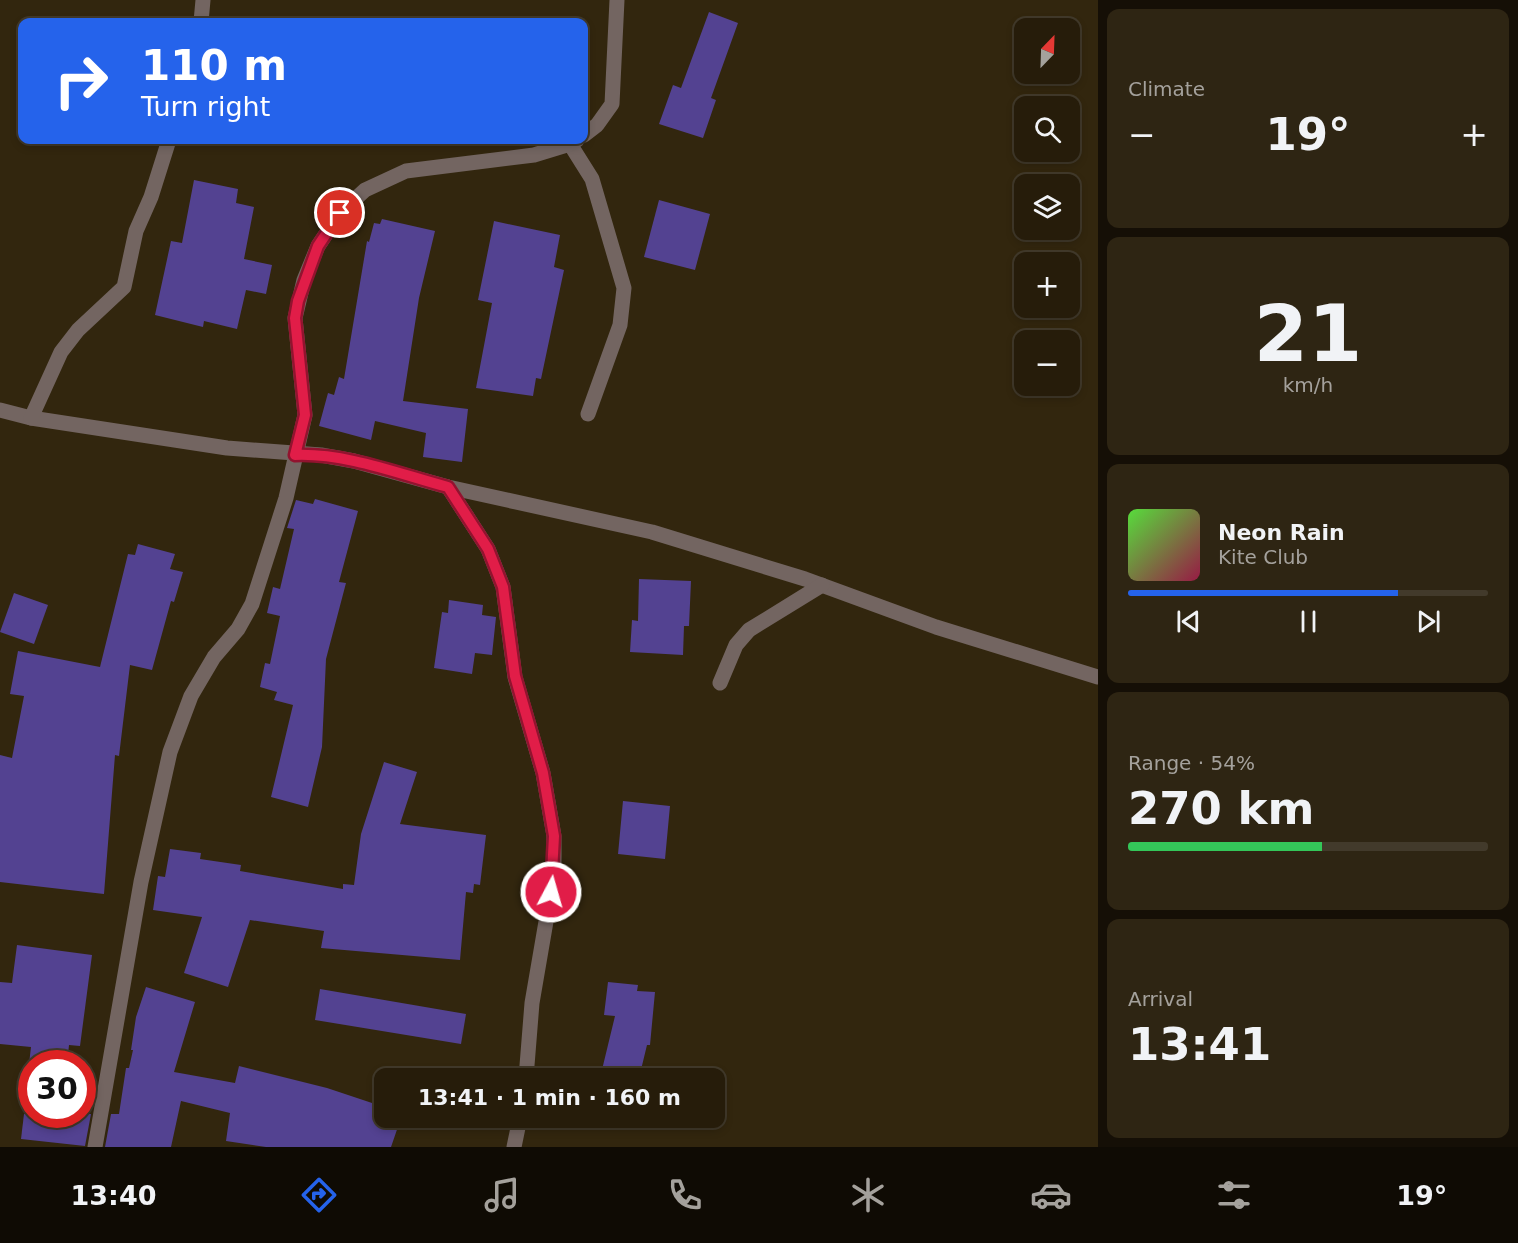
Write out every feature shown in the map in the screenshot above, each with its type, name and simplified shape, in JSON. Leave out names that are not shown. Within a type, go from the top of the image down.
[{"type":"street","points":[[201,18],[203,0]]},
{"type":"street","points":[[588,132],[597,125],[612,104],[617,0]]},
{"type":"street","points":[[31,418],[61,351],[78,330],[124,287],[136,231],[151,197],[168,144]]},
{"type":"street","points":[[95,1147],[141,882],[170,752],[191,696],[214,657],[238,629],[252,604],[275,537],[305,415],[295,318],[298,301],[318,246],[340,213],[365,190],[406,171],[534,155],[568,144]]},
{"type":"street","points":[[575,144],[592,179],[624,288],[620,325],[588,414]]},
{"type":"street","points":[[0,410],[31,418],[227,448],[295,455],[321,455],[354,461],[448,487],[652,532],[822,585],[936,627],[1098,677]]},
{"type":"street","points":[[448,487],[488,549],[503,587],[515,676],[543,773],[554,836],[554,875],[532,1003],[527,1068]]},
{"type":"street","points":[[720,683],[736,645],[749,630],[822,585]]},
{"type":"street","points":[[514,1147],[518,1128]]},
{"type":"building","points":[[709,12],[738,23],[711,98],[716,100],[703,138],[659,124],[673,85],[681,88]]},
{"type":"building","points":[[194,180],[238,189],[236,203],[254,207],[244,259],[272,265],[266,294],[246,290],[237,329],[204,321],[203,327],[155,315],[171,241],[182,243]]},
{"type":"building","points":[[659,200],[710,214],[695,270],[644,257]]},
{"type":"building","points":[[382,219],[435,231],[419,298],[403,401],[468,409],[462,462],[423,457],[426,433],[375,421],[371,440],[319,426],[328,393],[334,395],[339,377],[344,379],[367,241],[369,242],[374,223],[380,224]]},
{"type":"building","points":[[494,221],[560,235],[554,267],[564,270],[541,379],[536,378],[533,396],[476,388],[492,303],[478,300]]},
{"type":"building","points":[[315,499],[358,511],[339,582],[346,583],[326,659],[322,747],[308,807],[271,797],[293,705],[274,700],[277,692],[260,687],[265,663],[270,664],[280,616],[267,613],[273,587],[280,589],[294,529],[287,528],[296,500],[313,504]]},
{"type":"building","points":[[138,544],[175,554],[170,569],[183,572],[174,602],[171,601],[152,670],[130,665],[119,756],[115,755],[104,894],[0,882],[0,755],[12,758],[24,696],[10,694],[18,651],[100,667],[128,554],[135,555]]},
{"type":"building","points":[[639,579],[691,581],[689,626],[684,626],[683,655],[630,652],[632,620],[638,621]]},
{"type":"building","points":[[14,593],[48,605],[34,644],[0,632]]},
{"type":"building","points":[[449,600],[483,605],[482,615],[496,617],[492,655],[475,653],[472,674],[434,668],[442,612],[448,613]]},
{"type":"building","points":[[384,762],[417,772],[400,824],[486,835],[480,885],[474,884],[473,893],[466,892],[460,960],[321,948],[324,931],[250,920],[228,987],[184,973],[202,917],[153,910],[158,876],[165,877],[170,849],[201,853],[200,859],[241,865],[240,871],[343,889],[343,884],[354,885],[361,834]]},
{"type":"building","points":[[623,801],[670,806],[665,859],[618,854]]},
{"type":"building","points":[[17,945],[92,955],[80,1046],[69,1045],[68,1050],[31,1050],[31,1047],[0,1044],[0,982],[12,983]]},
{"type":"building","points":[[608,982],[638,985],[637,991],[655,992],[650,1045],[647,1045],[641,1068],[602,1068],[615,1016],[604,1015]]},
{"type":"building","points":[[146,987],[195,1002],[174,1072],[235,1083],[239,1066],[327,1088],[374,1104],[374,1128],[398,1128],[391,1147],[266,1147],[226,1141],[230,1113],[181,1101],[171,1147],[105,1147],[111,1114],[119,1114],[126,1068],[129,1068],[133,1050],[131,1050],[136,1017]]},
{"type":"building","points":[[320,989],[466,1014],[461,1044],[315,1020]]},
{"type":"building","points":[[22,1128],[88,1128],[85,1146],[21,1139]]},
{"type":"route","points":[[340,213],[318,246],[304,279],[298,301],[295,318],[304,385],[305,415],[295,455],[321,455],[354,461],[448,487],[488,549],[503,587],[515,676],[543,773],[554,836],[554,875],[551,892]]}]
